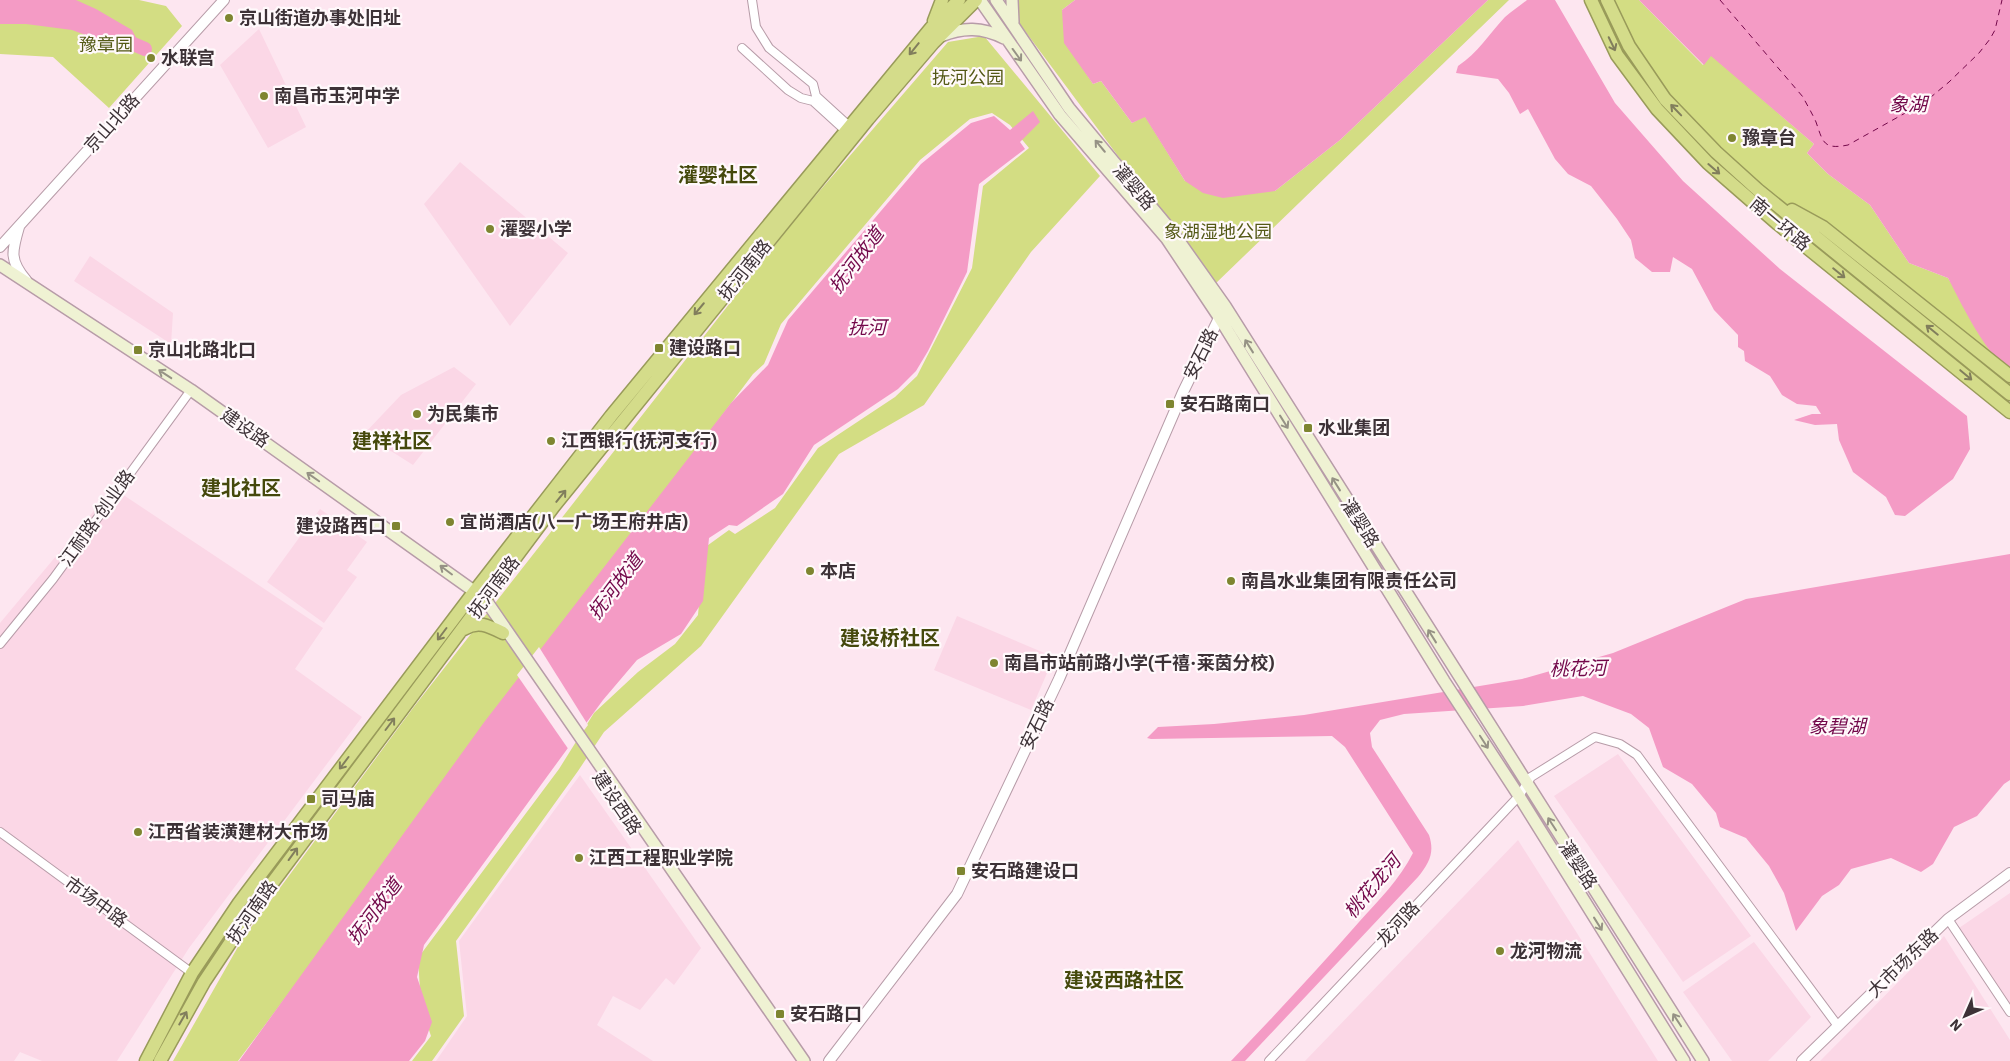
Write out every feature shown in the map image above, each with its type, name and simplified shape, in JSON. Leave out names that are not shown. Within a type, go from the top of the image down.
[{"type":"highway","points":[[935,33],[942,0]]},
{"type":"highway","name":"抚河南路","points":[[146,1061],[192,973],[238,903],[478,597],[868,119],[959,0]]},
{"type":"highway","name":"抚河南路","points":[[160,1061],[204,982],[250,913],[461,630],[478,597],[611,416],[849,129],[935,33],[976,0]]},
{"type":"highway","name":"南一环路","points":[[1591,0],[1617,55],[1657,109],[1708,163],[1778,224],[2010,412]]},
{"type":"highway","name":"南一环路","points":[[1606,0],[1629,46],[1665,98],[1716,152],[1758,190],[2010,394]]},
{"type":"highway","points":[[1758,190],[1823,228],[2010,376]]},
{"type":"highway","points":[[461,630],[472,624],[483,624],[506,631]]},
{"type":"main road","name":"灌婴路","points":[[980,0],[1060,115],[1167,238],[1222,312],[1475,702],[1703,1061]]},
{"type":"main road","name":"灌婴路","points":[[996,0],[1069,108],[1174,234],[1444,681],[1519,796],[1684,1061]]},
{"type":"main road","points":[[1012,0],[1014,27]]},
{"type":"main road","points":[[935,33],[969,29],[984,30],[1006,39]]},
{"type":"main road","name":"建设路","points":[[0,265],[191,390],[478,597]]},
{"type":"main road","name":"建设西路","points":[[478,597],[506,631],[797,1061]]},
{"type":"main road","name":"建设西路","points":[[600,772],[804,1061]]},
{"type":"street","name":"京山北路","points":[[0,247],[224,0]]},
{"type":"street","points":[[752,0],[756,27],[769,48],[812,84],[816,96],[849,129]]},
{"type":"street","points":[[742,48],[788,90],[801,98],[813,102],[849,129]]},
{"type":"street","points":[[20,224],[15,243],[14,258],[16,268],[30,285]]},
{"type":"street","name":"安石路","points":[[829,1061],[957,894],[1059,679],[1183,392],[1222,312]]},
{"type":"street","name":"江耐路·创业路","points":[[0,644],[53,579],[191,390]]},
{"type":"street","name":"龙河路","points":[[1269,1061],[1519,796],[1531,776],[1595,737],[1620,744],[1637,755],[1838,1026]]},
{"type":"street","name":"市场中路","points":[[0,832],[192,973]]},
{"type":"street","name":"大市场东路","points":[[1802,1061],[1948,919],[2010,873]]},
{"type":"street","points":[[1948,919],[2010,1012]]},
{"type":"shaded area","name":"南昌市玉河中学","points":[[259,29],[306,127],[268,148],[220,65]]},
{"type":"shaded area","name":"灌婴小学","points":[[460,162],[568,253],[510,326],[424,204]]},
{"type":"shaded area","points":[[90,256],[173,313],[171,344],[74,281]]},
{"type":"shaded area","name":"为民集市","points":[[454,367],[476,384],[413,465],[364,434],[401,395]]},
{"type":"shaded area","name":"江西省装潢建材大市场","points":[[113,488],[323,628],[295,669],[362,717],[189,948],[117,1061],[42,1061],[20,1052],[14,1061],[0,1061],[0,623]]},
{"type":"shaded area","points":[[320,509],[367,542],[347,570],[357,577],[324,623],[267,582]]},
{"type":"shaded area","name":"南昌市站前路小学(千禧·莱茵分校)","points":[[957,616],[1054,657],[1031,710],[934,670]]},
{"type":"shaded area","points":[[1618,754],[1751,936],[1683,982],[1554,796]]},
{"type":"shaded area","name":"江西工程职业学院","points":[[580,775],[701,948],[674,985],[666,978],[640,1010],[613,996],[597,1025],[653,1061],[436,1061],[467,1016],[459,941]]},
{"type":"shaded area","name":"龙河物流","points":[[1518,840],[1658,1061],[1305,1061]]},
{"type":"shaded area","points":[[2010,893],[2010,1007],[1959,928]]},
{"type":"shaded area","points":[[1944,936],[2010,1040],[2010,1061],[1820,1061]]},
{"type":"shaded area","points":[[1754,942],[1811,1017],[1768,1061],[1732,1061],[1683,992]]},
{"type":"green space","name":"豫章园","points":[[0,0],[139,0],[166,6],[182,26],[109,108],[53,57],[0,54]]},
{"type":"green space","name":"象湖湿地公园","points":[[1019,0],[1075,0],[1062,10],[1084,70],[1093,84],[1101,81],[1132,123],[1145,116],[1185,181],[1275,191],[1340,140],[1488,0],[1509,0],[1214,285],[1019,23],[1017,8]]},
{"type":"green space","points":[[1597,0],[1639,0],[1703,65],[1711,55],[1814,144],[1807,153],[1828,174],[1870,205],[1909,263],[1948,278],[2010,374],[2010,400],[1990,389],[1706,158],[1627,62]]},
{"type":"green space","name":"抚河公园","points":[[984,36],[1100,176],[1031,252],[924,405],[839,454],[701,646],[604,732],[456,941],[464,1016],[432,1061],[412,1061],[431,1036],[421,1006],[418,958],[559,769],[594,713],[638,672],[675,644],[698,615],[704,548],[729,530],[735,534],[775,508],[818,448],[895,397],[917,376],[972,268],[983,186],[1029,148],[1010,125],[992,113],[970,119],[920,160],[781,324],[764,364],[753,374],[238,1061],[173,1061],[243,938],[413,708],[798,216],[948,42]]},
{"type":"water","points":[[0,0],[76,0],[96,9],[132,30],[141,47],[123,49],[72,30],[26,24],[0,24]]},
{"type":"water","points":[[1075,0],[1488,0],[1340,140],[1275,191],[1223,198],[1203,193],[1185,181],[1145,117],[1132,123],[1101,81],[1093,84],[1064,43],[1062,10]]},
{"type":"water","points":[[1527,0],[1555,0],[1615,103],[1683,181],[1780,269],[1967,416],[1970,449],[1953,479],[1905,516],[1895,515],[1886,497],[1853,472],[1839,440],[1837,424],[1815,425],[1794,420],[1812,414],[1821,414],[1816,406],[1797,404],[1782,395],[1770,376],[1745,361],[1744,351],[1738,347],[1738,335],[1714,310],[1692,269],[1673,257],[1670,272],[1652,272],[1635,258],[1631,240],[1617,219],[1591,186],[1568,174],[1555,159],[1528,109],[1520,114],[1509,93],[1498,79],[1456,73],[1458,66],[1477,49],[1505,17]]},
{"type":"water","name":"象湖","points":[[1639,0],[2010,0],[2010,374],[1991,352],[1968,317],[1948,278],[1909,263],[1870,205],[1828,174],[1807,153],[1814,144],[1711,56],[1704,65]]},
{"type":"water","name":"抚河","points":[[1033,111],[1040,122],[1020,142],[1025,149],[979,184],[967,272],[928,351],[916,371],[898,389],[814,445],[783,494],[737,526],[729,525],[709,538],[703,601],[681,634],[637,660],[603,700],[424,945],[417,977],[432,1022],[425,1041],[409,1061],[239,1061],[485,721],[731,403],[768,365],[788,320],[921,164],[971,123],[994,116],[1010,130]]},
{"type":"water","name":"象碧湖","points":[[2010,554],[2010,780],[2004,784],[1977,816],[1954,827],[1933,864],[1921,872],[1891,858],[1851,869],[1839,885],[1822,896],[1796,931],[1784,893],[1769,866],[1746,838],[1720,827],[1716,813],[1692,784],[1663,767],[1649,728],[1631,714],[1583,696],[1523,706],[1404,714],[1380,720],[1370,733],[1372,747],[1429,835],[1431,841],[1430,858],[1418,877],[1245,1061],[1231,1061],[1381,898],[1402,872],[1413,853],[1345,747],[1332,736],[1147,738],[1158,727],[1214,724],[1304,715],[1522,679],[1613,653],[1746,599]]},
{"type":"pier","points":[[539,647],[588,725],[569,750],[517,675]]},
{"type":"waterway","points":[[124,40],[145,49]]},
{"type":"ferry route","points":[[1720,0],[1803,97],[1816,122],[1820,135],[1825,143],[1833,146],[1848,145],[1925,102],[1949,82],[1979,53],[1990,39],[1995,30],[2002,0]]},
{"type":"place","name":"京山街道办事处旧址","points":[[229,18]]},
{"type":"place","name":"水联宫","points":[[151,58]]},
{"type":"place","name":"南昌市玉河中学","points":[[264,96]]},
{"type":"place","name":"豫章台","points":[[1732,138]]},
{"type":"place","name":"灌婴小学","points":[[490,229]]},
{"type":"place","name":"建设路口","points":[[659,348]]},
{"type":"place","name":"京山北路北口","points":[[138,350]]},
{"type":"place","name":"安石路南口","points":[[1170,404]]},
{"type":"place","name":"为民集市","points":[[417,414]]},
{"type":"place","name":"水业集团","points":[[1308,428]]},
{"type":"place","name":"江西银行(抚河支行)","points":[[551,441]]},
{"type":"place","name":"宜尚酒店(八一广场王府井店)","points":[[450,522]]},
{"type":"place","name":"建设路西口","points":[[396,526]]},
{"type":"place","name":"本店","points":[[810,571]]},
{"type":"place","name":"南昌水业集团有限责任公司","points":[[1231,581]]},
{"type":"place","name":"南昌市站前路小学(千禧·莱茵分校)","points":[[994,663]]},
{"type":"place","name":"司马庙","points":[[311,799]]},
{"type":"place","name":"江西省装潢建材大市场","points":[[138,832]]},
{"type":"place","name":"江西工程职业学院","points":[[579,858]]},
{"type":"place","name":"安石路建设口","points":[[961,871]]},
{"type":"place","name":"龙河物流","points":[[1500,951]]},
{"type":"place","name":"安石路口","points":[[780,1014]]},
{"type":"district","name":"灌婴社区","points":[[718,175]]},
{"type":"district","name":"建祥社区","points":[[392,441]]},
{"type":"district","name":"建北社区","points":[[241,488]]},
{"type":"district","name":"建设桥社区","points":[[890,638]]},
{"type":"district","name":"建设西路社区","points":[[1124,980]]},
{"type":"water label","name":"抚河故道","points":[[856,260]]},
{"type":"water label","name":"抚河故道","points":[[615,586]]},
{"type":"water label","name":"桃花河","points":[[1578,668]]},
{"type":"water label","name":"桃花龙河","points":[[1372,886]]},
{"type":"water label","name":"抚河故道","points":[[374,911]]}]
